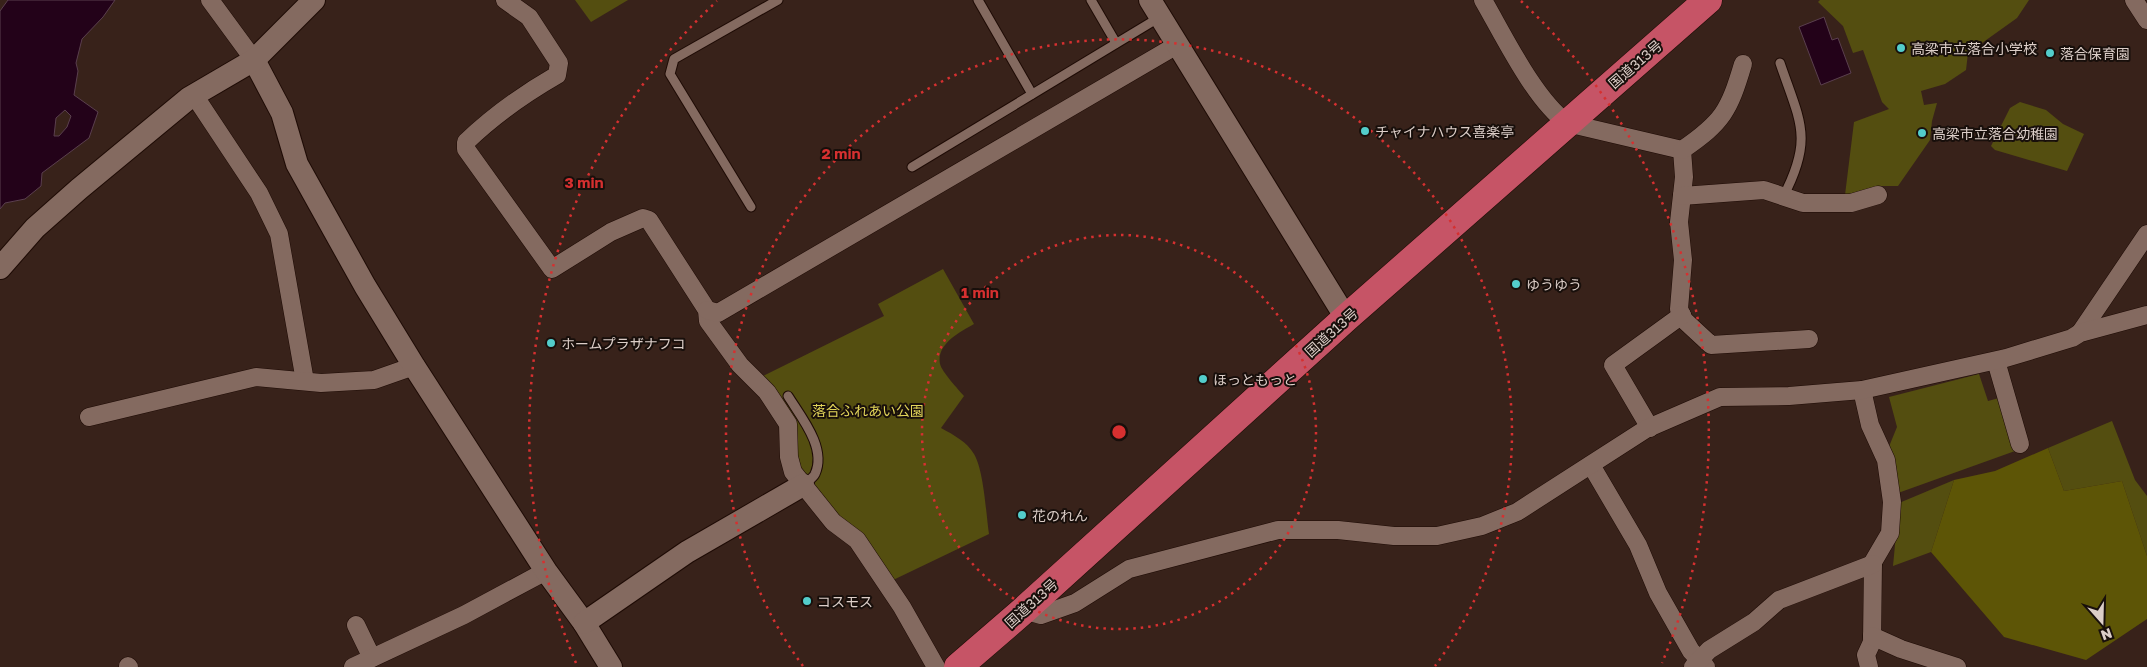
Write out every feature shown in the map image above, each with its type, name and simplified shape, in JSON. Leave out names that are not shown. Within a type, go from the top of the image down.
[{"type":"highway","name":"国道313号","points":[[958,667],[1024,610],[1346,318],[1708,0]]},
{"type":"street","points":[[210,0],[249,53],[282,113],[297,164],[365,286],[414,366],[546,571],[584,623],[611,667]]},
{"type":"street","points":[[0,268],[35,228],[79,189],[314,0]]},
{"type":"street","points":[[505,0],[529,18],[559,63],[557,75],[525,94],[484,124],[466,142],[466,149],[552,269],[612,232],[643,218],[649,220],[707,310],[708,321],[740,365],[766,392],[788,424],[789,457],[793,472],[833,522],[857,540],[902,606],[936,667]]},
{"type":"street","points":[[1483,0],[1541,97],[1552,112],[1567,123],[1682,150],[1707,133],[1724,114],[1734,94],[1743,64]]},
{"type":"street","points":[[2134,0],[2147,20]]},
{"type":"street","points":[[1155,8],[1346,318]]},
{"type":"street","points":[[707,310],[718,313],[1177,45]]},
{"type":"street","points":[[194,95],[259,193],[279,234],[305,381]]},
{"type":"street","points":[[1682,150],[1684,176],[1679,222],[1683,260],[1679,309],[1684,320],[1711,345],[1809,339]]},
{"type":"street","points":[[1682,196],[1764,190],[1803,203],[1851,203],[1878,195]]},
{"type":"street","points":[[2080,333],[2147,234]]},
{"type":"street","points":[[1650,428],[1613,365],[1682,315]]},
{"type":"street","points":[[1024,610],[1041,615],[1076,603],[1129,569],[1278,530],[1338,530],[1394,536],[1437,536],[1482,526],[1517,512],[1650,428],[1720,397],[1789,396],[1862,390],[1996,361],[2072,338],[2080,333],[2147,315]]},
{"type":"street","points":[[1996,361],[2020,444]]},
{"type":"street","points":[[89,417],[256,377],[321,383],[374,380],[414,366]]},
{"type":"street","points":[[1862,390],[1870,425],[1886,460],[1892,502],[1890,533],[1873,564],[1872,642],[1866,655],[1869,667]]},
{"type":"street","points":[[1591,466],[1638,545],[1658,593],[1700,665],[1709,650],[1754,622],[1779,600],[1873,564]]},
{"type":"street","points":[[584,623],[687,552],[803,485]]},
{"type":"street","points":[[353,667],[464,615],[546,571]]},
{"type":"street","points":[[356,625],[372,658]]},
{"type":"street","points":[[1872,636],[1901,649],[1957,667]]},
{"type":"lane","points":[[751,207],[670,74],[674,60],[778,0]]},
{"type":"lane","points":[[978,0],[1032,94]]},
{"type":"lane","points":[[1091,0],[1116,43]]},
{"type":"lane","points":[[912,167],[1116,43],[1155,8]]},
{"type":"lane","points":[[1780,63],[1802,127],[1802,152],[1796,174],[1783,197]]},
{"type":"lane","points":[[788,396],[816,443],[818,460],[814,475],[803,485]]},
{"type":"green space","points":[[575,0],[628,0],[591,22]]},
{"type":"green space","points":[[1820,0],[2029,0],[2017,18],[1968,53],[1966,70],[1945,84],[1921,91],[1924,105],[1937,103],[1932,121],[1930,140],[1898,186],[1877,186],[1845,195],[1854,122],[1889,109],[1882,102],[1863,50],[1853,53],[1843,26],[1818,2]]},
{"type":"green space","points":[[2020,102],[2046,110],[2063,124],[2084,134],[2067,171],[1995,150],[1991,146],[2010,108]]},
{"type":"green space","name":"落合ふれあい公園","points":[[943,269],[974,324],[950,339],[942,350],[940,357],[941,367],[964,396],[941,428],[964,442],[974,454],[980,471],[989,534],[891,581],[799,473],[759,378],[884,316],[878,304]]},
{"type":"green space","points":[[1979,374],[1988,401],[1999,398],[2015,451],[1898,493],[1888,449],[1897,427],[1889,397]]},
{"type":"green space","points":[[2112,421],[2135,480],[2147,496],[2147,556],[2122,481],[2064,491],[2048,448]]},
{"type":"green space","points":[[1954,480],[1931,552],[1893,566],[1899,503]]},
{"type":"shaded area","points":[[8,0],[115,0],[103,17],[82,39],[76,63],[78,71],[74,95],[98,112],[89,138],[42,173],[41,186],[25,199],[5,203],[0,209],[0,11]],"holes":[[[65,110],[71,116],[67,127],[59,136],[54,136],[56,118]]]},
{"type":"shaded area","points":[[1824,17],[1832,40],[1838,38],[1851,73],[1821,85],[1799,27]]},
{"type":"shaded area","points":[[2048,448],[2064,491],[2122,481],[2147,556],[2147,619],[2086,660],[2004,637],[1931,552],[1954,480],[1995,471]]},
{"type":"place","name":"高梁市立落合小学校","points":[[1901,48]]},
{"type":"place","name":"落合保育園","points":[[2050,53]]},
{"type":"place","name":"チャイナハウス喜楽亭","points":[[1365,131]]},
{"type":"place","name":"高梁市立落合幼稚園","points":[[1922,133]]},
{"type":"place","name":"ゆうゆう","points":[[1516,284]]},
{"type":"place","name":"ホームプラザナフコ","points":[[551,343]]},
{"type":"place","name":"ほっともっと","points":[[1203,379]]},
{"type":"place","name":"花のれん","points":[[1022,515]]},
{"type":"place","name":"コスモス","points":[[807,601]]}]
